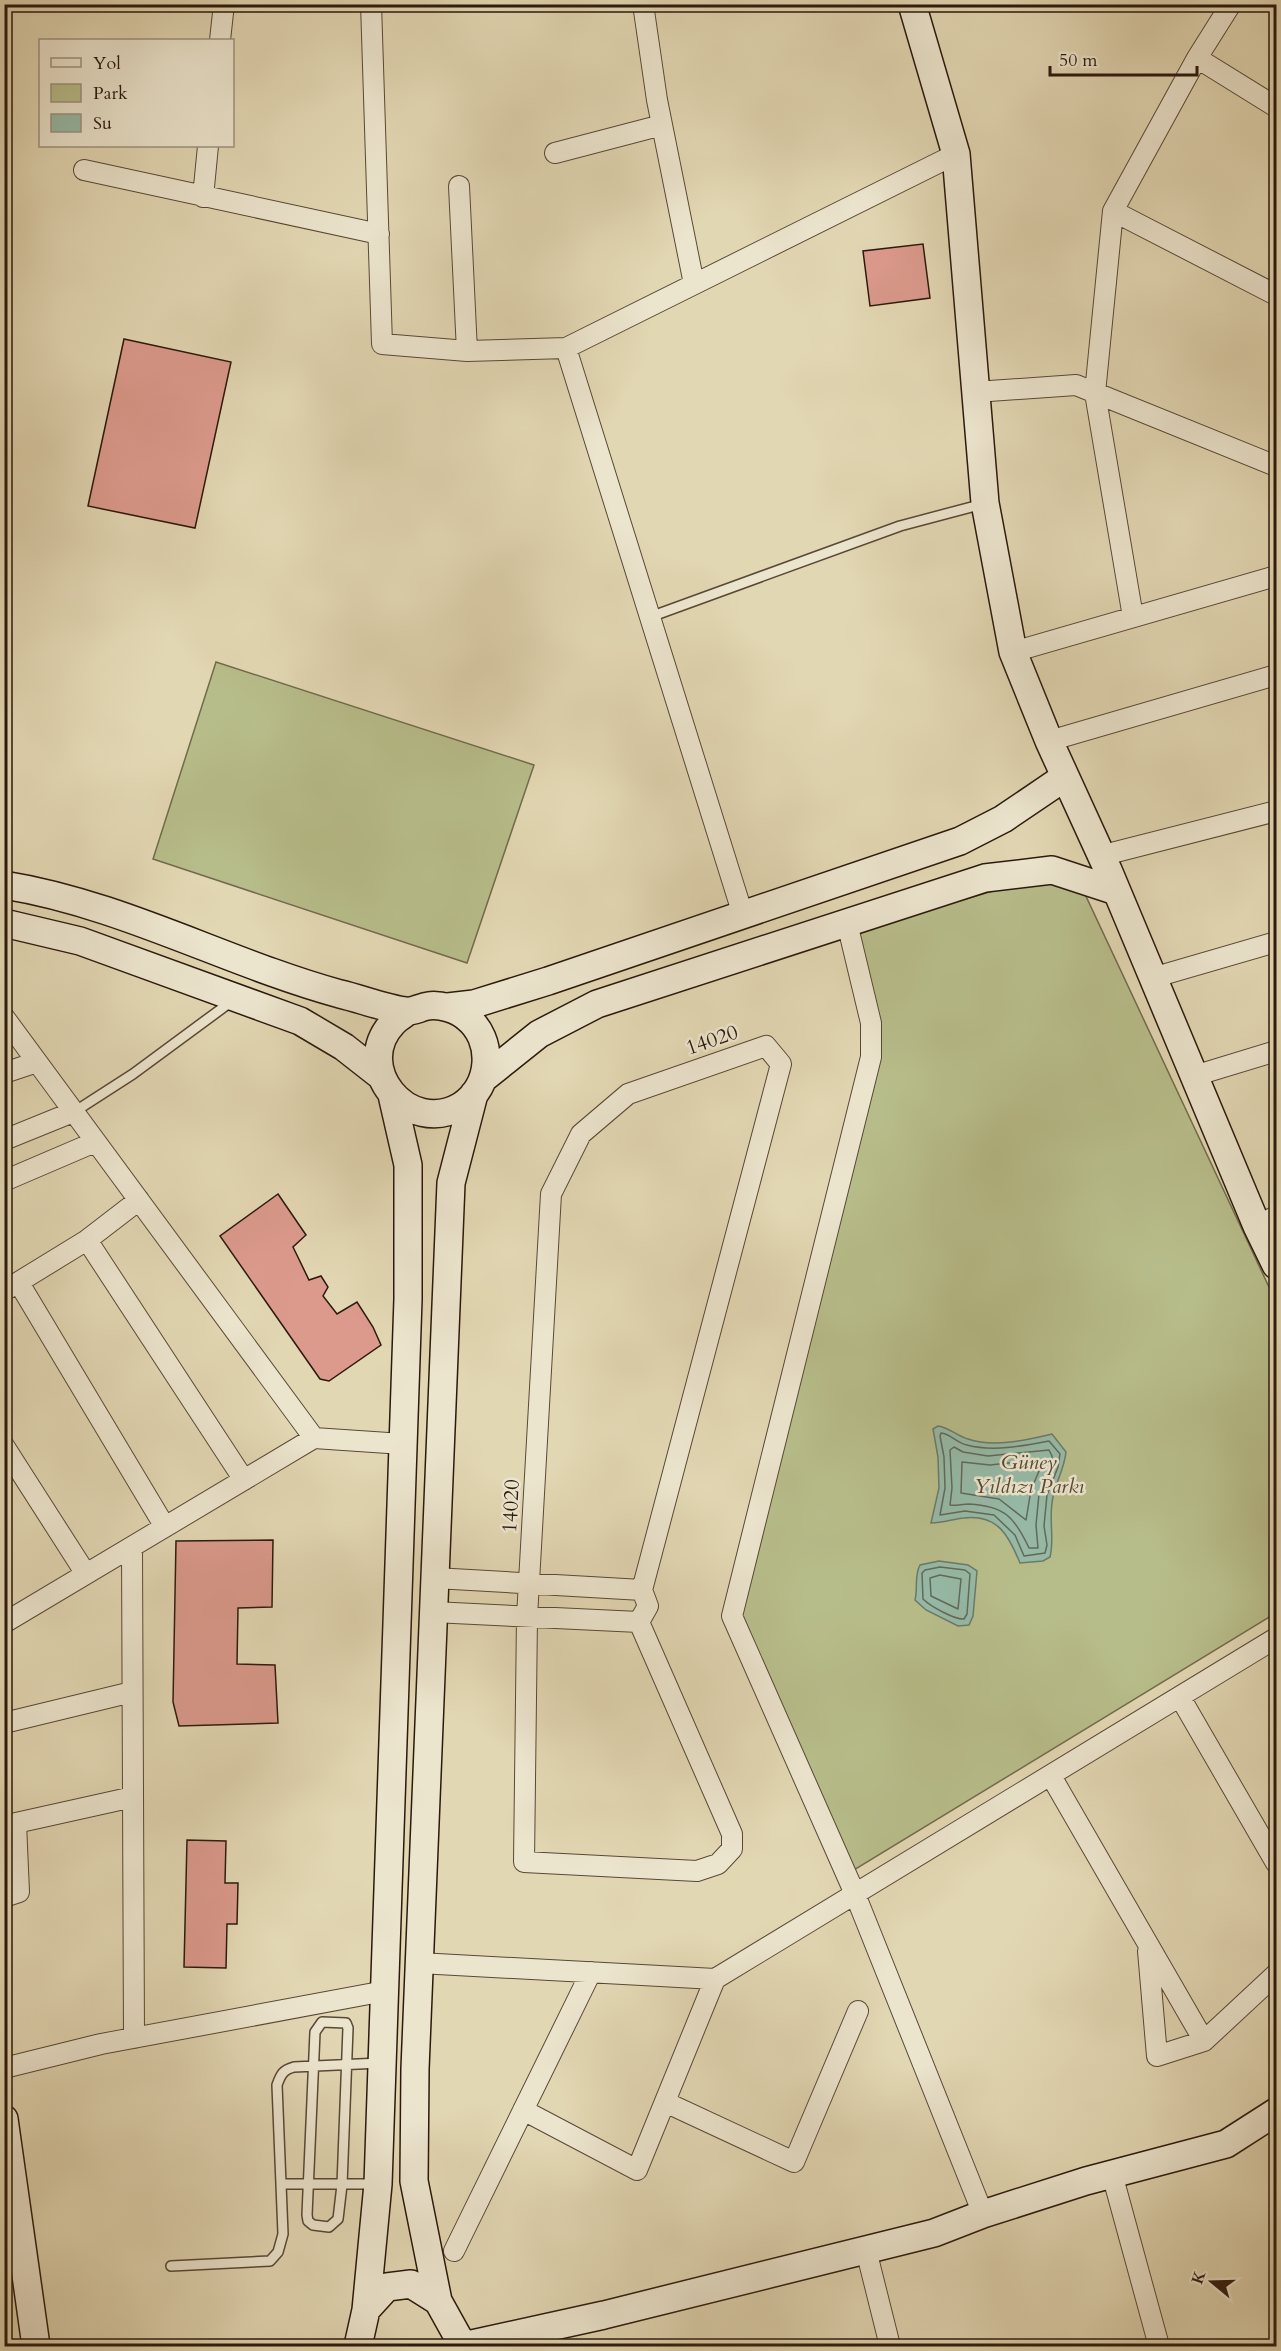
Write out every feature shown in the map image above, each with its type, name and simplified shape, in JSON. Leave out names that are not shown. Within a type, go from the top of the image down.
[{"type":"main road","points":[[912,4],[956,154],[985,503],[1013,652],[1049,741],[1116,891],[1194,1076],[1267,1221],[1276,1265]]},
{"type":"main road","points":[[358,2346],[366,2310],[378,2184],[408,1299],[408,1165],[379,1058],[383,1039],[392,1023],[407,1012],[429,1005],[448,1007],[474,1004],[960,840],[1003,819],[1065,777]]},
{"type":"main road","points":[[4,923],[80,941],[300,1021],[344,1047],[387,1086],[406,1107],[424,1113],[443,1113],[461,1106],[479,1086],[539,1034],[597,1004],[985,878],[1052,870],[1116,891]]},
{"type":"main road","points":[[4,885],[26,888],[131,918],[300,983],[407,1012]]},
{"type":"main road","points":[[438,2301],[414,2181],[419,1963],[451,1183],[487,1059],[484,1041],[470,1020],[448,1007]]},
{"type":"main road","points":[[366,2310],[387,2287],[411,2284],[438,2301],[472,2345],[604,2315],[934,2233],[983,2214],[1112,2174],[1226,2144],[1276,2112]]},
{"type":"main road","points":[[4,2119],[36,2346]]},
{"type":"street","points":[[220,39],[224,4]]},
{"type":"street","points":[[371,4],[382,344],[467,351],[566,348],[956,154]]},
{"type":"street","points":[[643,4],[662,124],[694,284]]},
{"type":"street","points":[[1134,617],[1095,393],[1113,211],[1197,58],[1231,4]]},
{"type":"street","points":[[1197,58],[1276,107]]},
{"type":"street","points":[[555,153],[662,124]]},
{"type":"street","points":[[203,196],[208,147]]},
{"type":"street","points":[[84,170],[379,234]]},
{"type":"street","points":[[459,186],[467,351]]},
{"type":"street","points":[[1113,211],[1276,295]]},
{"type":"street","points":[[566,348],[743,915]]},
{"type":"street","points":[[975,392],[1076,385],[1276,466]]},
{"type":"street","points":[[1013,652],[1276,576]]},
{"type":"street","points":[[1049,741],[1276,675]]},
{"type":"street","points":[[1100,856],[1276,811]]},
{"type":"street","points":[[847,923],[871,1023],[872,1058],[732,1616],[855,1894],[983,2214]]},
{"type":"street","points":[[1152,978],[1276,942]]},
{"type":"street","points":[[4,1017],[314,1438]]},
{"type":"street","name":"14020","points":[[531,1584],[551,1194],[581,1134],[628,1094],[766,1046],[782,1064],[642,1590]]},
{"type":"street","points":[[1194,1076],[1276,1051]]},
{"type":"street","points":[[4,1073],[37,1062]]},
{"type":"street","points":[[4,1140],[73,1112]]},
{"type":"street","points":[[4,1181],[96,1142]]},
{"type":"street","points":[[139,1200],[87,1240],[12,1287],[165,1527]]},
{"type":"street","points":[[87,1240],[244,1480]]},
{"type":"street","points":[[4,1623],[314,1438],[403,1444]]},
{"type":"street","points":[[4,1446],[11,1472],[86,1574]]},
{"type":"street","points":[[132,1547],[134,2038]]},
{"type":"street","points":[[435,1578],[642,1590],[648,1606],[639,1622]]},
{"type":"street","points":[[531,1584],[527,1617],[524,1862],[697,1871],[718,1864],[732,1849],[732,1834],[639,1622]]},
{"type":"street","points":[[433,1612],[639,1622]]},
{"type":"street","points":[[419,1963],[715,1979],[1276,1638]]},
{"type":"street","points":[[4,1723],[132,1692]]},
{"type":"street","points":[[1180,1696],[1276,1863]]},
{"type":"street","points":[[1051,1776],[1204,2041]]},
{"type":"street","points":[[4,1897],[19,1892],[16,1823],[133,1797]]},
{"type":"street","points":[[1148,1945],[1157,2056],[1204,2041],[1276,1974]]},
{"type":"street","points":[[454,2251],[591,1972]]},
{"type":"street","points":[[523,2110],[637,2170],[715,1979]]},
{"type":"street","points":[[4,2068],[134,2038],[385,1991]]},
{"type":"street","points":[[665,2102],[794,2162],[858,2011]]},
{"type":"street","points":[[1112,2174],[1160,2346]]},
{"type":"street","points":[[866,2250],[890,2346]]},
{"type":"lane","points":[[650,617],[900,526],[985,503]]},
{"type":"lane","points":[[73,1112],[134,1074],[236,998]]},
{"type":"lane","points":[[322,2022],[346,2023],[348,2028],[342,2185],[338,2219],[329,2227],[313,2225],[308,2221],[315,2066],[317,2026],[322,2022]]},
{"type":"lane","points":[[171,2266],[270,2261],[278,2252],[283,2234],[278,2085],[281,2073],[287,2069],[315,2066],[382,2063]]},
{"type":"lane","points":[[280,2184],[378,2184]]},
{"type":"green space","points":[[216,662],[534,765],[467,963],[153,859]]},
{"type":"green space","name":"Güney Yıldızı Parkı","points":[[1038,878],[1083,890],[1276,1302],[1276,1613],[854,1870],[732,1616],[799,1340],[874,1086],[872,1011],[847,923],[945,905]]},
{"type":"water","points":[[938,1426],[968,1439],[988,1443],[1032,1439],[1052,1434],[1066,1452],[1054,1491],[1050,1557],[1043,1561],[1020,1563],[1001,1529],[986,1520],[964,1518],[931,1523],[939,1488],[938,1457],[933,1429]]},
{"type":"water","points":[[939,1561],[968,1565],[977,1571],[973,1616],[969,1625],[958,1626],[926,1610],[915,1600],[917,1573],[920,1565]]},
{"type":"building","points":[[923,244],[930,298],[870,306],[863,251]]},
{"type":"building","points":[[124,339],[231,362],[195,528],[88,506]]},
{"type":"building","points":[[278,1194],[306,1235],[293,1247],[309,1280],[321,1276],[328,1287],[323,1296],[337,1314],[357,1302],[381,1345],[329,1381],[320,1379],[220,1236]]},
{"type":"building","points":[[273,1540],[272,1607],[238,1608],[237,1664],[275,1665],[278,1723],[179,1726],[173,1702],[176,1541]]},
{"type":"building","points":[[187,1840],[226,1841],[225,1883],[238,1883],[237,1924],[227,1924],[226,1968],[184,1967]]}]
